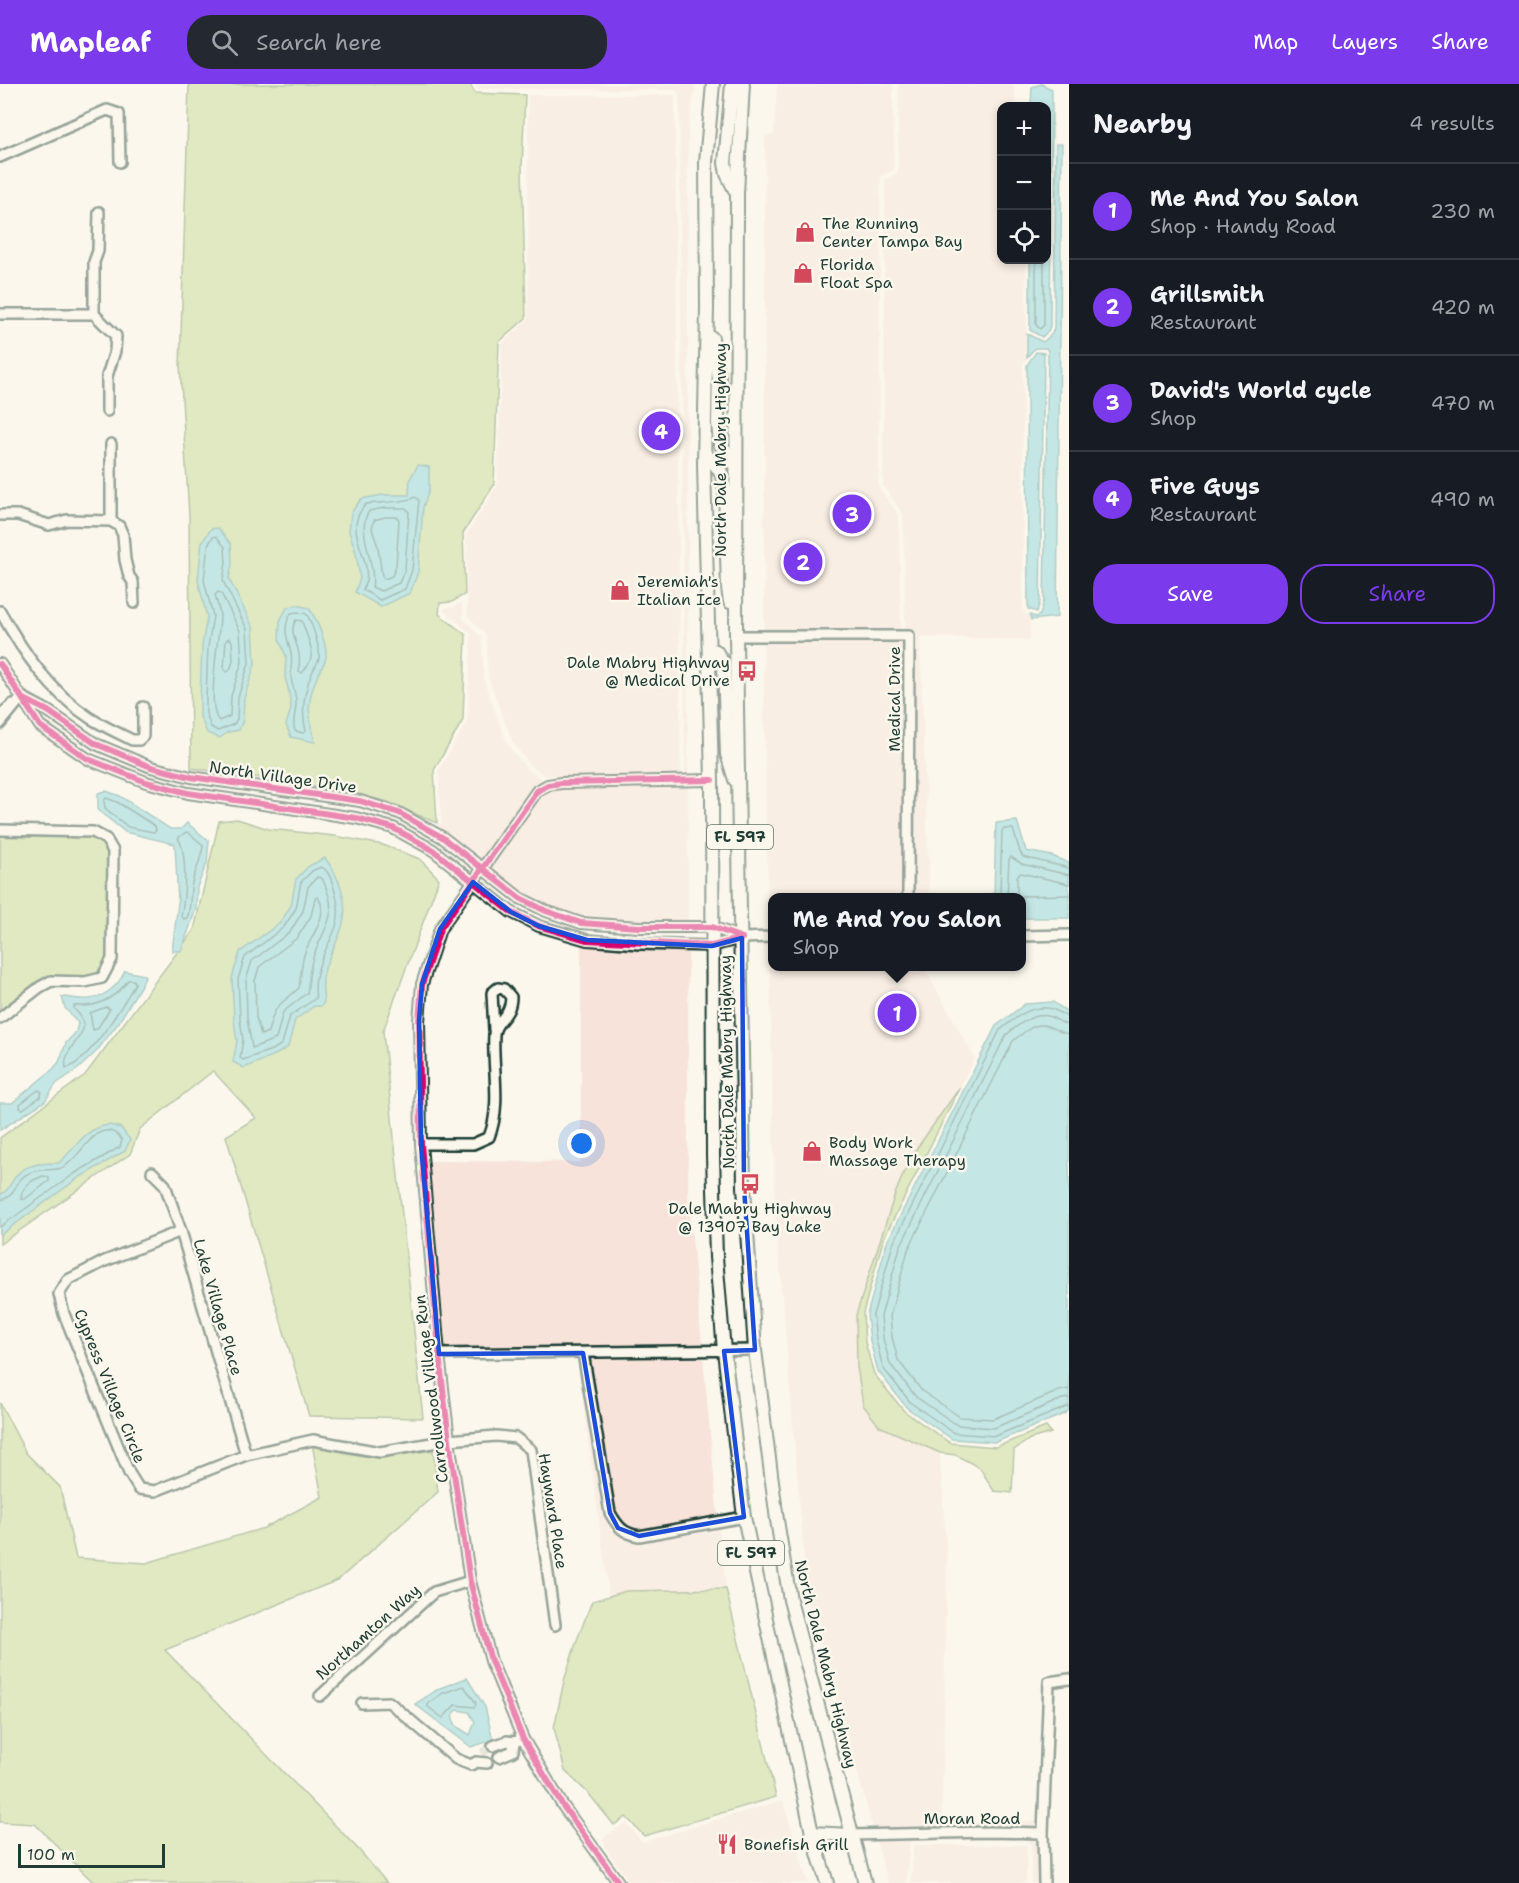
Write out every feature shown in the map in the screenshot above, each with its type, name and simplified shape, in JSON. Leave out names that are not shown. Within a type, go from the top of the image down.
[{"type":"main road","name":"North Dale Mabry Highway","points":[[713,84],[706,162],[705,453],[712,780],[713,1168],[716,1257],[724,1351],[744,1517],[812,1833],[827,1883]]},
{"type":"main road","points":[[732,84],[725,163],[727,174],[737,193]]},
{"type":"main road","name":"North Dale Mabry Highway","points":[[743,84],[737,193],[736,636],[744,1187],[755,1350],[790,1600],[865,1883]]},
{"type":"main road","points":[[707,308],[718,378],[720,444],[736,465]]},
{"type":"main road","points":[[705,453],[721,472],[725,490],[728,588],[736,636]]},
{"type":"main road","points":[[709,649],[716,651],[724,665],[727,754],[739,789]]},
{"type":"main road","points":[[812,1833],[851,1835]]},
{"type":"main road","points":[[816,1847],[851,1835]]},
{"type":"street","points":[[0,157],[107,111],[120,114],[120,162]]},
{"type":"street","points":[[94,314],[94,262],[98,251],[99,212]]},
{"type":"street","points":[[0,314],[94,314],[116,336],[115,351],[107,376],[107,411]]},
{"type":"street","points":[[111,444],[111,521]]},
{"type":"street","points":[[0,515],[18,515],[49,525],[67,520],[111,521],[119,526],[123,534],[124,560],[133,582],[134,603]]},
{"type":"street","points":[[0,611],[20,646],[50,684],[89,717],[132,740],[139,740],[143,736],[143,707]]},
{"type":"street","name":"Medical Drive","points":[[736,636],[909,636],[909,893]]},
{"type":"street","name":"North Village Drive","points":[[0,664],[40,726],[88,759],[146,782],[188,793],[356,818],[393,828],[432,850],[511,912],[539,926],[587,940],[712,946],[742,938]]},
{"type":"street","points":[[0,714],[22,697]]},
{"type":"street","points":[[0,724],[22,697]]},
{"type":"street","name":"North Village Drive","points":[[22,697],[48,711],[96,744],[151,767],[191,777],[360,801],[399,813],[442,837],[520,898],[546,911],[581,923],[639,927],[712,927],[742,938]]},
{"type":"street","name":"Carrollwood Village Run","points":[[619,1883],[519,1741],[490,1661],[470,1581],[439,1354],[421,1144],[419,1021],[422,984],[440,929],[537,791],[548,785],[712,780]]},
{"type":"street","points":[[0,830],[93,832],[106,839],[113,851],[112,959],[102,978],[85,982],[51,981],[0,1018]]},
{"type":"street","points":[[587,940],[592,924]]},
{"type":"street","points":[[1026,936],[1069,935]]},
{"type":"street","points":[[742,938],[768,937]]},
{"type":"street","points":[[421,1144],[473,1144],[489,1137],[495,1121],[494,1030]]},
{"type":"street","name":"Lake Village Place","points":[[152,1172],[165,1185],[181,1231],[246,1455]]},
{"type":"street","name":"Cypress Village Circle","points":[[181,1231],[105,1261],[68,1280],[59,1294],[64,1314],[129,1473],[139,1489],[155,1491],[246,1455],[304,1442]]},
{"type":"street","points":[[439,1354],[755,1350]]},
{"type":"street","points":[[583,1353],[610,1514],[618,1528],[627,1534],[639,1536],[744,1517]]},
{"type":"street","name":"Hayward Place","points":[[304,1442],[314,1440],[380,1452],[449,1440],[496,1436],[516,1438],[531,1450],[555,1625]]},
{"type":"street","name":"Northamton Way","points":[[320,1696],[434,1592],[470,1581]]},
{"type":"street","points":[[1043,1833],[1049,1682],[1069,1678]]},
{"type":"street","points":[[362,1703],[389,1702],[456,1759],[471,1765],[482,1753]]},
{"type":"street","points":[[493,1746],[507,1740],[519,1741],[513,1751],[499,1757]]},
{"type":"street","points":[[476,1762],[487,1763]]},
{"type":"street","name":"Moran Road","points":[[851,1835],[1043,1833],[1044,1883]]},
{"type":"highlighted area","points":[[473,882],[511,912],[539,926],[587,940],[712,946],[742,938],[744,1187],[755,1350],[724,1351],[744,1517],[639,1536],[618,1528],[610,1513],[583,1353],[439,1354],[421,1144],[419,1021],[422,984],[440,929]]},
{"type":"shaded area","points":[[475,84],[696,84],[688,130],[688,775],[685,775],[679,94],[675,90],[477,89]]},
{"type":"shaded area","points":[[777,84],[893,84],[894,170],[881,176],[879,488],[899,515],[901,630],[764,630],[765,136],[774,134]]},
{"type":"shaded area","points":[[898,84],[1014,84],[1016,102],[997,102],[997,264],[1026,264],[1027,357],[1023,365],[1023,609],[1030,615],[1030,640],[920,637],[930,893],[914,893],[914,631],[905,630],[903,515],[883,486],[885,179],[897,173]]},
{"type":"shaded area","points":[[528,95],[675,95],[681,777],[546,776],[530,766],[512,741],[488,678],[486,635],[467,616],[466,535],[497,482],[502,344],[528,319]]},
{"type":"shaded area","points":[[462,602],[463,618],[482,637],[484,680],[507,743],[527,769],[544,780],[533,788],[481,860],[437,827],[441,822],[438,771],[467,721],[471,634],[444,611],[444,608]]},
{"type":"shaded area","points":[[763,642],[904,642],[903,893],[768,893],[768,932]]},
{"type":"shaded area","points":[[688,786],[688,922],[639,922],[582,917],[523,893],[489,867],[541,796],[550,790]]},
{"type":"shaded area","points":[[581,944],[590,947],[688,951],[688,1194],[702,1345],[443,1348],[427,1161],[581,1162]]},
{"type":"shaded area","points":[[770,971],[926,971],[975,1058],[960,1087],[910,1158],[869,1271],[856,1315],[879,1425],[940,1453],[947,1560],[942,1822],[1038,1821],[1038,1827],[873,1829],[807,1597],[775,1211]]},
{"type":"shaded area","points":[[703,1357],[718,1519],[639,1530],[629,1528],[622,1523],[615,1511],[589,1359]]},
{"type":"shaded area","points":[[577,1359],[605,1515],[614,1530],[626,1539],[640,1541],[719,1530],[726,1589],[626,1591],[609,1596]]},
{"type":"shaded area","points":[[783,1800],[808,1883],[630,1883],[604,1846],[604,1837],[626,1822],[642,1842]]},
{"type":"shaded area","points":[[1038,1839],[1039,1883],[1031,1883],[1031,1845],[1028,1840],[911,1841],[907,1883],[888,1883],[876,1840]]},
{"type":"shaded area","points":[[913,1845],[1027,1845],[1026,1883],[911,1883]]},
{"type":"green space","points":[[189,84],[470,84],[475,93],[525,95],[522,168],[526,318],[499,342],[494,485],[463,533],[465,594],[452,602],[440,603],[439,614],[466,635],[463,720],[434,770],[437,823],[385,801],[303,784],[191,768],[189,516],[180,366]]},
{"type":"green space","points":[[237,819],[269,829],[335,836],[383,845],[420,859],[439,879],[383,1031],[423,1418],[309,1416],[226,1136],[256,1118],[213,1071],[140,1129],[130,1154],[0,1244],[0,1138],[85,1075],[194,930],[219,821]]},
{"type":"green space","points":[[0,835],[92,838],[103,844],[108,853],[107,958],[98,973],[84,977],[49,976],[0,1011]]},
{"type":"green space","points":[[960,1087],[883,1240],[863,1313],[865,1342],[874,1374],[904,1411],[950,1443],[996,1447],[1046,1427],[1051,1433],[1030,1439],[1014,1450],[1012,1493],[994,1491],[980,1468],[956,1455],[940,1453],[879,1426],[863,1405],[857,1367],[856,1315],[895,1194],[910,1158]]},
{"type":"green space","points":[[0,1403],[26,1453],[60,1487],[76,1558],[146,1563],[264,1528],[322,1497],[312,1444],[375,1458],[433,1450],[438,1492],[338,1580],[165,1650],[359,1850],[387,1883],[94,1883],[35,1824],[0,1822]]},
{"type":"green space","points":[[726,1589],[776,1797],[644,1836],[626,1817],[614,1825],[589,1794],[565,1771],[554,1728],[564,1681],[592,1601],[626,1591]]},
{"type":"water","points":[[1041,84],[1052,89],[1051,208],[1051,102],[1031,102],[1032,87]]},
{"type":"water","points":[[1056,144],[1062,144],[1057,617],[1031,620],[1030,615],[1036,617],[1040,615],[1044,601],[1048,351],[1046,348],[1035,348],[1027,357],[1027,334],[1043,342],[1052,334],[1054,328]]},
{"type":"water","points":[[1030,264],[1051,264],[1050,326],[1042,337],[1030,330]]},
{"type":"water","points":[[1036,352],[1044,353],[1040,601],[1037,612],[1028,609],[1027,365]]},
{"type":"water","points":[[418,465],[429,467],[429,490],[423,507],[418,572],[410,593],[381,607],[355,592],[360,579],[356,553],[349,531],[351,513],[361,499],[383,495],[409,495],[410,479]]},
{"type":"water","points":[[218,528],[231,544],[232,564],[229,579],[253,627],[255,664],[244,698],[243,720],[239,730],[228,732],[220,738],[207,733],[200,716],[202,646],[207,617],[198,580],[202,542],[211,529]]},
{"type":"water","points":[[296,605],[309,608],[315,618],[326,651],[325,661],[313,686],[310,702],[311,725],[315,742],[291,737],[286,725],[291,709],[285,677],[286,656],[279,639],[280,621],[287,608]]},
{"type":"water","points":[[106,791],[120,796],[170,829],[181,829],[187,823],[209,841],[207,863],[197,887],[196,909],[181,951],[172,951],[178,903],[175,844],[125,832],[98,810],[98,793]]},
{"type":"water","points":[[1017,821],[1026,851],[1052,856],[1069,863],[1069,918],[1026,918],[1026,893],[994,893],[996,823]]},
{"type":"water","points":[[325,858],[339,882],[345,909],[342,927],[324,970],[324,1002],[321,1006],[314,1006],[295,1020],[288,1047],[244,1068],[233,1062],[237,1041],[232,978],[240,952],[280,923],[291,906],[296,879],[309,866]]},
{"type":"water","points":[[125,971],[145,975],[144,980],[119,1022],[96,1052],[78,1069],[56,1084],[45,1101],[0,1130],[0,1103],[12,1103],[53,1069],[59,1062],[66,1043],[76,1032],[78,1023],[65,1008],[62,997],[96,998],[108,992]]},
{"type":"water","points":[[1053,1002],[1069,1013],[1069,1410],[996,1442],[952,1439],[907,1408],[878,1371],[870,1341],[867,1315],[887,1242],[996,1026],[1025,1004]]},
{"type":"water","points":[[109,1125],[121,1128],[130,1140],[125,1151],[77,1179],[0,1235],[0,1195],[8,1189],[19,1172],[35,1165],[59,1163],[87,1134]]},
{"type":"water","points":[[467,1678],[485,1707],[493,1740],[471,1747],[415,1704],[440,1688]],"holes":[[[457,1710],[469,1712],[475,1722],[470,1735],[456,1726],[452,1716]]]},
{"type":"tunnel","points":[[482,1753],[493,1746]]},
{"type":"cycle path","points":[[0,664],[40,726],[88,759],[146,782],[188,793],[356,818],[393,828],[433,850],[511,912],[539,926],[587,940],[712,946],[742,938]]},
{"type":"cycle path","points":[[24,699],[48,711],[96,744],[151,767],[191,777],[360,801],[399,813],[442,837],[520,898],[546,911],[581,923],[639,927],[712,927],[742,938]]},
{"type":"cycle path","points":[[619,1883],[563,1806],[523,1739],[491,1661],[470,1581],[439,1354],[421,1144],[419,1021],[422,984],[440,929],[537,791],[548,785],[561,783],[712,780]]},
{"type":"place","name":"The Running Center Tampa Bay","points":[[805,232]]},
{"type":"place","name":"Florida Float Spa","points":[[803,273]]},
{"type":"place","name":"Five Guys","points":[[661,431]]},
{"type":"place","name":"David's World cycle","points":[[852,514]]},
{"type":"place","name":"Grillsmith","points":[[803,562]]},
{"type":"place","name":"Jeremiah's Italian Ice","points":[[620,590]]},
{"type":"place","name":"Dale Mabry Highway @ Medical Drive","points":[[747,671]]},
{"type":"place","name":"Me And You Salon","points":[[897,1013]]},
{"type":"place","name":"Body Work Massage Therapy","points":[[812,1151]]},
{"type":"place","name":"Dale Mabry Highway @ 13907 Bay Lake","points":[[750,1184]]},
{"type":"place","name":"Bonefish Grill","points":[[727,1844]]}]
